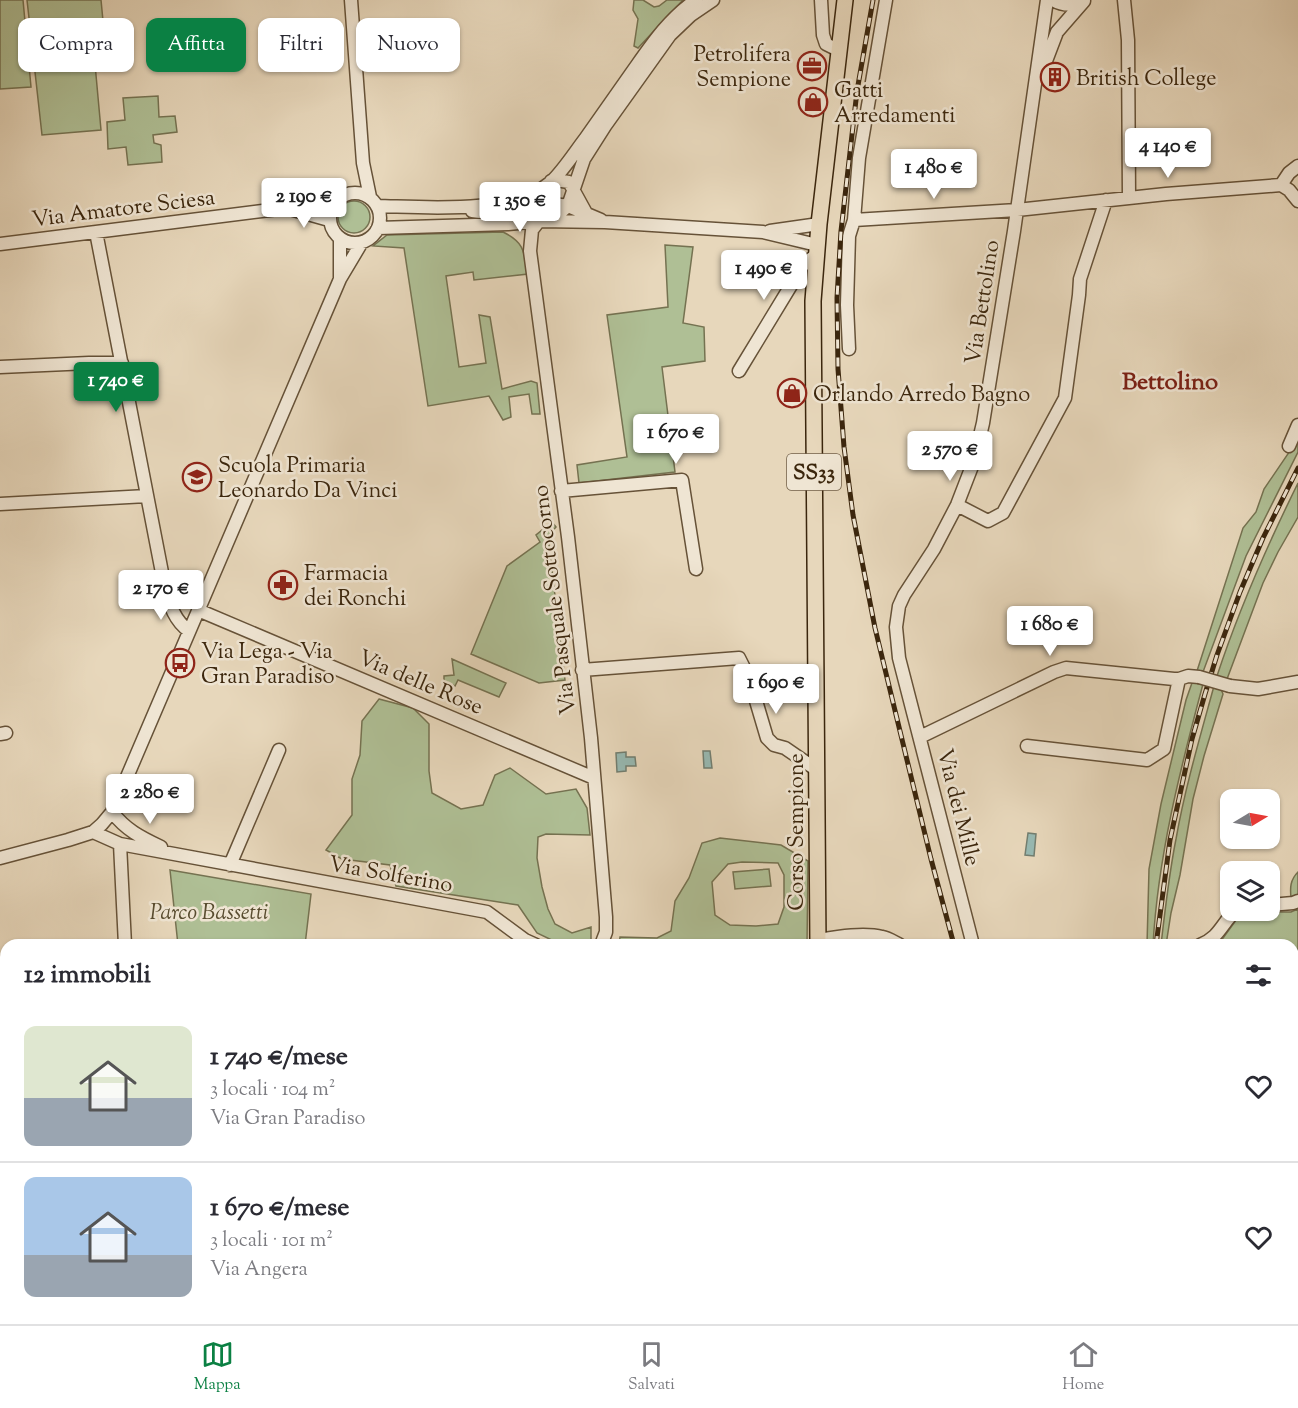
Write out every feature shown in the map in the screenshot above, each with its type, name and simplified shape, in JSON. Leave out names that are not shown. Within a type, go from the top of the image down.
[{"type":"main road","name":"Corso Sempione","points":[[818,939],[813,301],[816,250],[845,0]]},
{"type":"street","points":[[351,0],[363,163],[374,201],[380,216],[378,228],[371,237],[362,242],[349,242],[340,238],[333,231],[329,220],[331,208],[337,199],[350,192],[362,193],[374,201],[489,213],[554,204],[586,213],[605,222]]},
{"type":"street","points":[[447,208],[512,201],[534,193],[551,181],[582,143],[663,28],[696,0]]},
{"type":"street","points":[[458,226],[561,212],[568,207],[584,159],[605,126],[670,35],[691,15],[714,0]]},
{"type":"street","points":[[821,0],[823,35],[826,44],[838,50]]},
{"type":"street","points":[[849,349],[849,236],[854,220],[859,158],[886,0]]},
{"type":"street","points":[[1035,92],[1035,78],[1047,0]]},
{"type":"street","points":[[1053,0],[1068,6],[1085,1]]},
{"type":"street","points":[[1124,0],[1128,40],[1129,198]]},
{"type":"street","points":[[1035,92],[1057,32],[1085,1]]},
{"type":"street","name":"Via Bettolino","points":[[920,737],[899,658],[897,616],[904,595],[934,549],[957,505],[974,461],[997,341],[1035,92]]},
{"type":"street","points":[[350,192],[363,163]]},
{"type":"street","points":[[1281,185],[1289,173],[1298,166]]},
{"type":"street","points":[[551,181],[569,182],[586,213]]},
{"type":"street","points":[[854,220],[1017,210],[1281,185],[1289,190],[1298,201]]},
{"type":"street","name":"Via Amatore Sciesa","points":[[0,244],[286,208],[337,199]]},
{"type":"street","points":[[957,505],[987,521],[1003,513],[1065,398],[1080,279],[1106,200]]},
{"type":"street","name":"Via Amatore Sciesa","points":[[286,208],[329,220]]},
{"type":"street","points":[[378,228],[508,225],[539,221],[605,222],[763,232],[819,224]]},
{"type":"street","name":"Via Pasquale Sottocorno","points":[[539,221],[532,230],[530,251],[568,537],[594,777],[606,917],[606,932],[603,939]]},
{"type":"street","points":[[508,225],[522,235],[530,251]]},
{"type":"street","points":[[96,232],[165,588],[170,607],[180,625],[189,631]]},
{"type":"street","points":[[739,371],[804,264],[816,250],[763,232]]},
{"type":"street","points":[[340,238],[340,279]]},
{"type":"street","points":[[0,858],[93,832],[112,812],[340,279],[362,242]]},
{"type":"street","points":[[0,367],[122,363]]},
{"type":"street","points":[[1290,446],[1298,425]]},
{"type":"street","points":[[561,491],[682,480],[696,569]]},
{"type":"street","points":[[0,504],[147,496]]},
{"type":"street","points":[[165,588],[183,602],[194,601],[205,594]]},
{"type":"street","name":"Via delle Rose","points":[[198,610],[594,777]]},
{"type":"street","points":[[582,670],[739,658],[754,694],[767,738],[774,745],[785,748],[817,770]]},
{"type":"street","name":"Via dei Mille","points":[[971,939],[920,737],[1066,668],[1179,680],[1188,676],[1199,677],[1230,686],[1258,689],[1298,682]]},
{"type":"street","points":[[1026,746],[1147,760],[1164,749],[1179,680]]},
{"type":"street","points":[[230,865],[279,750]]},
{"type":"street","name":"Via Solferino","points":[[112,812],[122,824],[140,837],[175,855]]},
{"type":"street","name":"Via Solferino","points":[[93,832],[120,844],[486,912],[524,939]]},
{"type":"street","points":[[120,844],[125,939]]},
{"type":"street","points":[[1280,904],[1298,901]]},
{"type":"street","points":[[1212,939],[1220,932],[1226,921]]},
{"type":"street","points":[[830,939],[869,935],[887,939]]},
{"type":"green space","points":[[0,0],[23,0],[25,18],[18,18],[18,72],[30,72],[31,87],[0,89]]},
{"type":"green space","points":[[27,0],[101,0],[103,18],[29,18]]},
{"type":"green space","points":[[634,0],[643,0],[654,7],[667,0],[683,0],[638,48],[634,46],[638,19],[633,10]]},
{"type":"green space","points":[[35,72],[96,72],[101,130],[42,135]]},
{"type":"green space","points":[[158,96],[159,117],[175,116],[177,132],[153,135],[154,143],[161,145],[162,162],[128,165],[126,147],[108,149],[107,122],[125,120],[123,98]]},
{"type":"green space","points":[[354,201],[365,206],[370,217],[365,228],[354,233],[343,228],[338,217],[343,206]]},
{"type":"green space","points":[[503,232],[520,244],[528,274],[474,280],[473,272],[446,276],[459,367],[486,363],[479,315],[490,317],[502,389],[531,381],[537,383],[540,414],[532,414],[529,394],[509,397],[511,417],[503,420],[489,396],[428,406],[404,248],[373,246],[387,235]]},
{"type":"green space","points":[[665,245],[693,247],[683,323],[704,327],[705,361],[662,367],[675,472],[579,483],[577,465],[627,457],[607,315],[668,307]]},
{"type":"green space","points":[[1298,435],[1298,452],[1246,556],[1203,672],[1197,671],[1243,528],[1256,512],[1264,489],[1292,448]]},
{"type":"green space","points":[[1298,483],[1298,517],[1263,583],[1227,679],[1217,676],[1254,578]]},
{"type":"green space","points":[[552,522],[556,527],[548,536],[565,680],[539,683],[471,654],[507,566],[540,542],[536,535]]},
{"type":"green space","points":[[452,659],[506,683],[499,697],[458,680],[455,686],[444,681],[444,676],[454,675]]},
{"type":"green space","points":[[1193,680],[1203,684],[1178,781],[1165,846],[1154,939],[1147,939],[1149,869],[1161,804]]},
{"type":"green space","points":[[1214,686],[1221,689],[1223,694],[1193,799],[1167,939],[1162,939],[1169,879],[1193,762]]},
{"type":"green space","points":[[379,699],[413,708],[429,724],[429,771],[432,793],[461,809],[483,805],[495,775],[510,768],[546,794],[576,789],[587,808],[590,835],[546,834],[538,837],[537,858],[548,909],[555,924],[572,933],[591,927],[591,939],[550,939],[537,933],[518,905],[396,886],[390,865],[342,859],[326,850],[352,815],[352,779],[360,755],[362,721]]},
{"type":"green space","points":[[720,838],[781,845],[808,861],[807,939],[620,939],[620,937],[657,938],[671,931],[675,901],[689,878],[702,843]],"holes":[[[778,863],[784,875],[784,907],[778,924],[730,925],[715,915],[712,882],[728,864]]]},
{"type":"green space","points":[[769,869],[771,886],[735,889],[733,872]]},
{"type":"green space","name":"Parco Bassetti","points":[[170,870],[311,894],[306,939],[177,939]]},
{"type":"green space","points":[[1298,872],[1298,896],[1291,898],[1291,884]]},
{"type":"green space","points":[[1298,909],[1298,939],[1222,939],[1235,921],[1280,921],[1280,912],[1291,912]]},
{"type":"water","points":[[703,751],[710,751],[712,768],[704,768]]},
{"type":"water","points":[[626,752],[626,757],[635,757],[636,766],[626,766],[626,771],[617,772],[616,753]]},
{"type":"water","points":[[1028,833],[1036,834],[1034,856],[1025,855]]},
{"type":"railway","points":[[873,0],[857,91],[841,231],[837,298],[838,369],[844,447],[853,515],[875,628],[952,939]]},
{"type":"railway","points":[[1157,939],[1170,840],[1192,739],[1205,694],[1240,592],[1263,538],[1298,468]]},
{"type":"place","name":"Petrolifera Sempione","points":[[812,66]]},
{"type":"place","name":"British College","points":[[1055,77]]},
{"type":"place","name":"Gatti Arredamenti","points":[[813,102]]},
{"type":"place","name":"Orlando Arredo Bagno","points":[[792,393]]},
{"type":"place","name":"Scuola Primaria Leonardo Da Vinci","points":[[197,477]]},
{"type":"place","name":"Farmacia dei Ronchi","points":[[283,585]]},
{"type":"place","name":"Via Lega - Via Gran Paradiso","points":[[180,663]]},
{"type":"district","name":"Bettolino","points":[[1170,381]]}]
